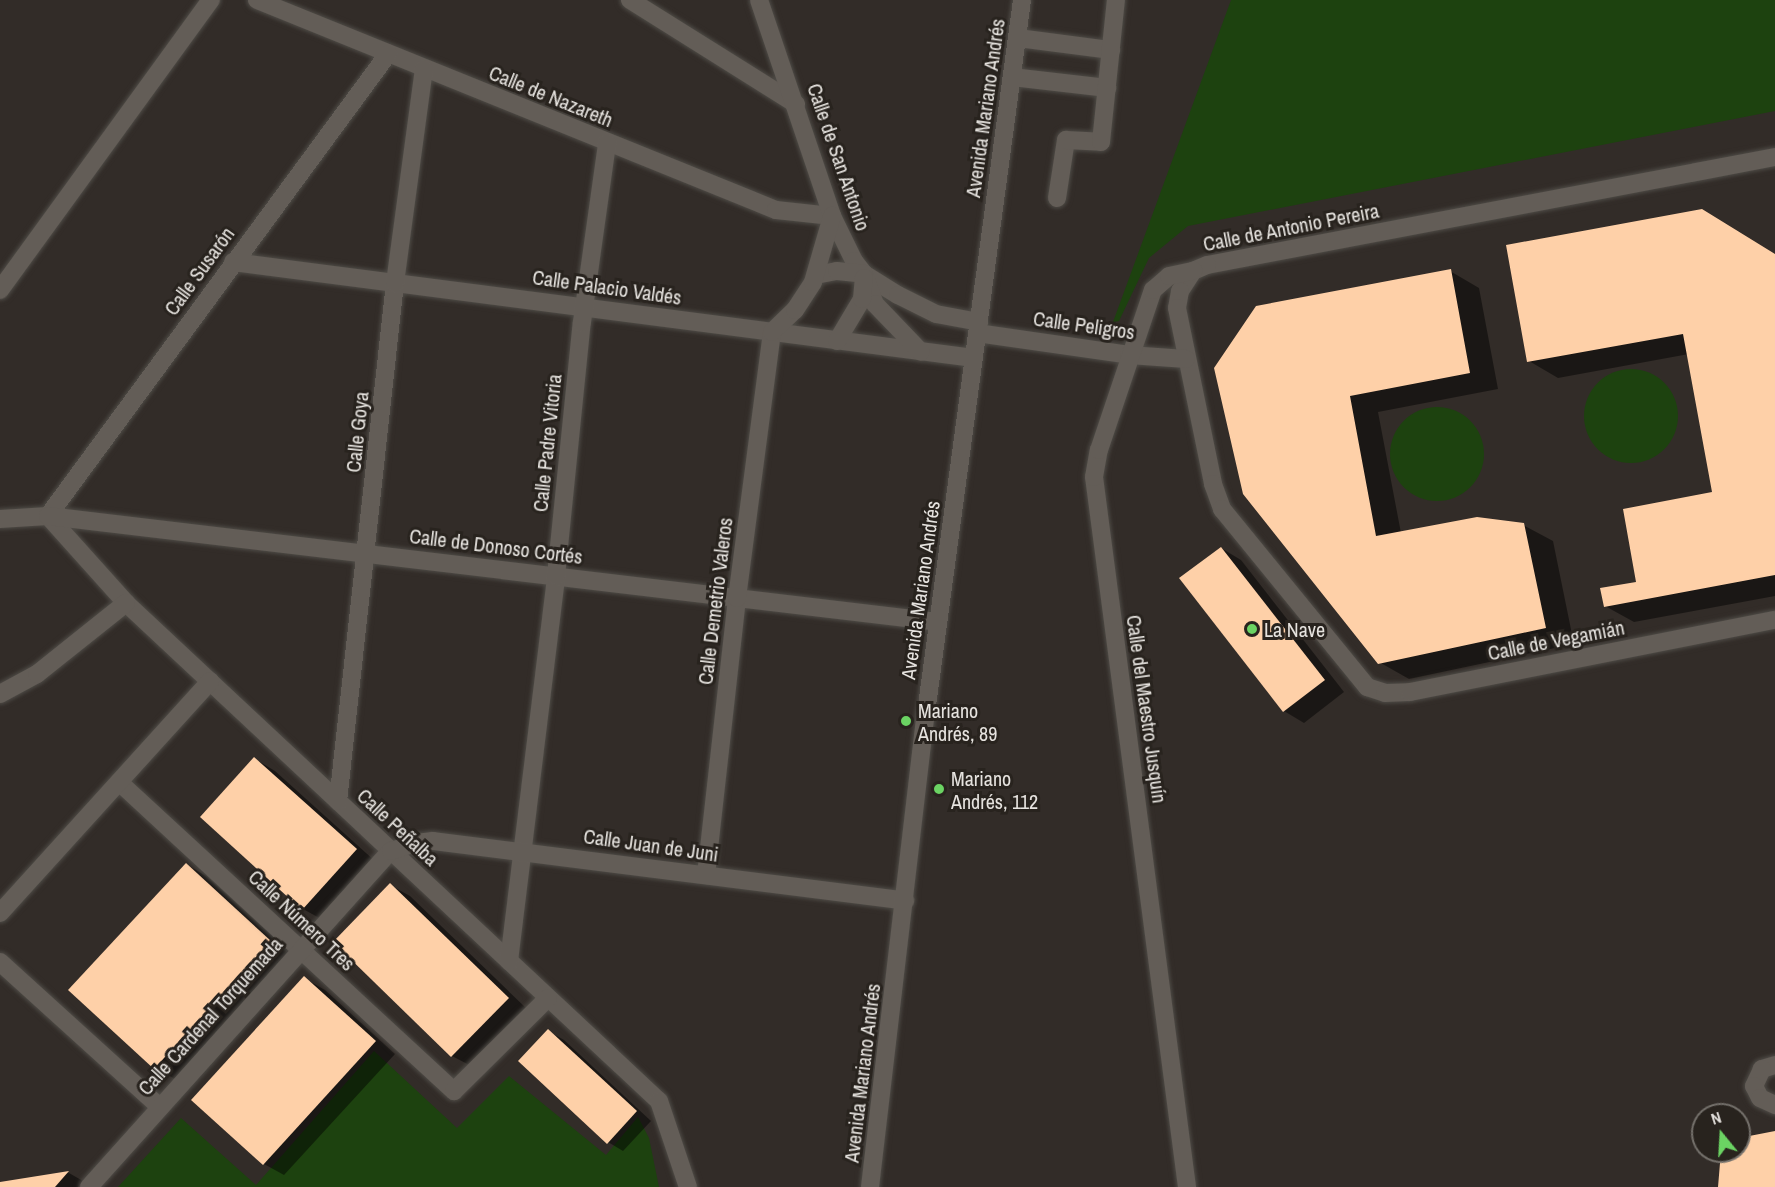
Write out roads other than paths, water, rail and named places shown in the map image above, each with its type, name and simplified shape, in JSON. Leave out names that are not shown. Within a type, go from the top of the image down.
[{"type":"street","points":[[0,290],[211,0]]},
{"type":"street","name":"Calle de Nazareth","points":[[257,0],[776,210],[832,216]]},
{"type":"street","points":[[630,0],[796,104]]},
{"type":"street","name":"Calle de San Antonio","points":[[759,0],[832,216],[854,261],[864,274],[898,295],[936,314],[978,327]]},
{"type":"street","name":"Avenida Mariano Andrés","points":[[870,1187],[938,622],[1022,0]]},
{"type":"street","points":[[1057,198],[1066,140],[1101,142],[1116,0]]},
{"type":"street","points":[[1018,38],[1111,50]]},
{"type":"street","name":"Calle Susarón","points":[[48,516],[388,54]]},
{"type":"street","name":"Calle Goya","points":[[338,801],[367,554],[395,283],[424,69]]},
{"type":"street","points":[[1012,77],[1107,88]]},
{"type":"street","name":"Calle Padre Vitoria","points":[[509,961],[556,576],[584,306],[607,143]]},
{"type":"street","name":"Calle de Antonio Pereira","points":[[1352,672],[1222,508],[1213,484],[1177,308],[1180,291],[1193,271],[1225,261],[1775,157]]},
{"type":"street","points":[[772,332],[795,310],[816,274],[832,216]]},
{"type":"street","name":"Calle Palacio Valdés","points":[[233,262],[974,358]]},
{"type":"street","points":[[816,274],[837,271],[864,274]]},
{"type":"street","name":"Calle del Maestro Jusquín","points":[[1187,1187],[1094,477],[1099,450],[1129,355],[1153,290],[1169,276],[1193,271]]},
{"type":"street","points":[[837,341],[862,299],[864,274]]},
{"type":"street","points":[[864,274],[875,303],[921,352]]},
{"type":"street","name":"Calle Peligros","points":[[978,327],[1129,355],[1186,359]]},
{"type":"street","name":"Calle Demetrio Valeros","points":[[706,875],[737,598],[772,332]]},
{"type":"street","name":"Calle de Donoso Cortés","points":[[0,519],[48,516],[938,622]]},
{"type":"street","name":"Calle Peñalba","points":[[48,516],[126,603],[659,1101],[688,1187]]},
{"type":"street","points":[[0,694],[37,674],[126,603]]},
{"type":"street","name":"Calle de Vegamián","points":[[1352,672],[1367,687],[1385,693],[1410,692],[1775,620]]},
{"type":"street","points":[[0,913],[210,681]]},
{"type":"street","name":"Calle Número Tres","points":[[119,782],[454,1091],[548,998]]},
{"type":"street","name":"Calle Juan de Juni","points":[[391,851],[416,843],[433,841],[905,901]]},
{"type":"street","name":"Calle Cardenal Torquemada","points":[[89,1187],[391,851]]},
{"type":"street","points":[[0,962],[160,1107]]},
{"type":"street","points":[[1775,1065],[1762,1069],[1754,1086],[1765,1103],[1775,1104]]},
{"type":"place","name":"La Nave","points":[[1252,629]]},
{"type":"place","name":"Mariano Andrés, 89","points":[[906,721]]},
{"type":"place","name":"Mariano Andrés, 112","points":[[939,789]]}]
